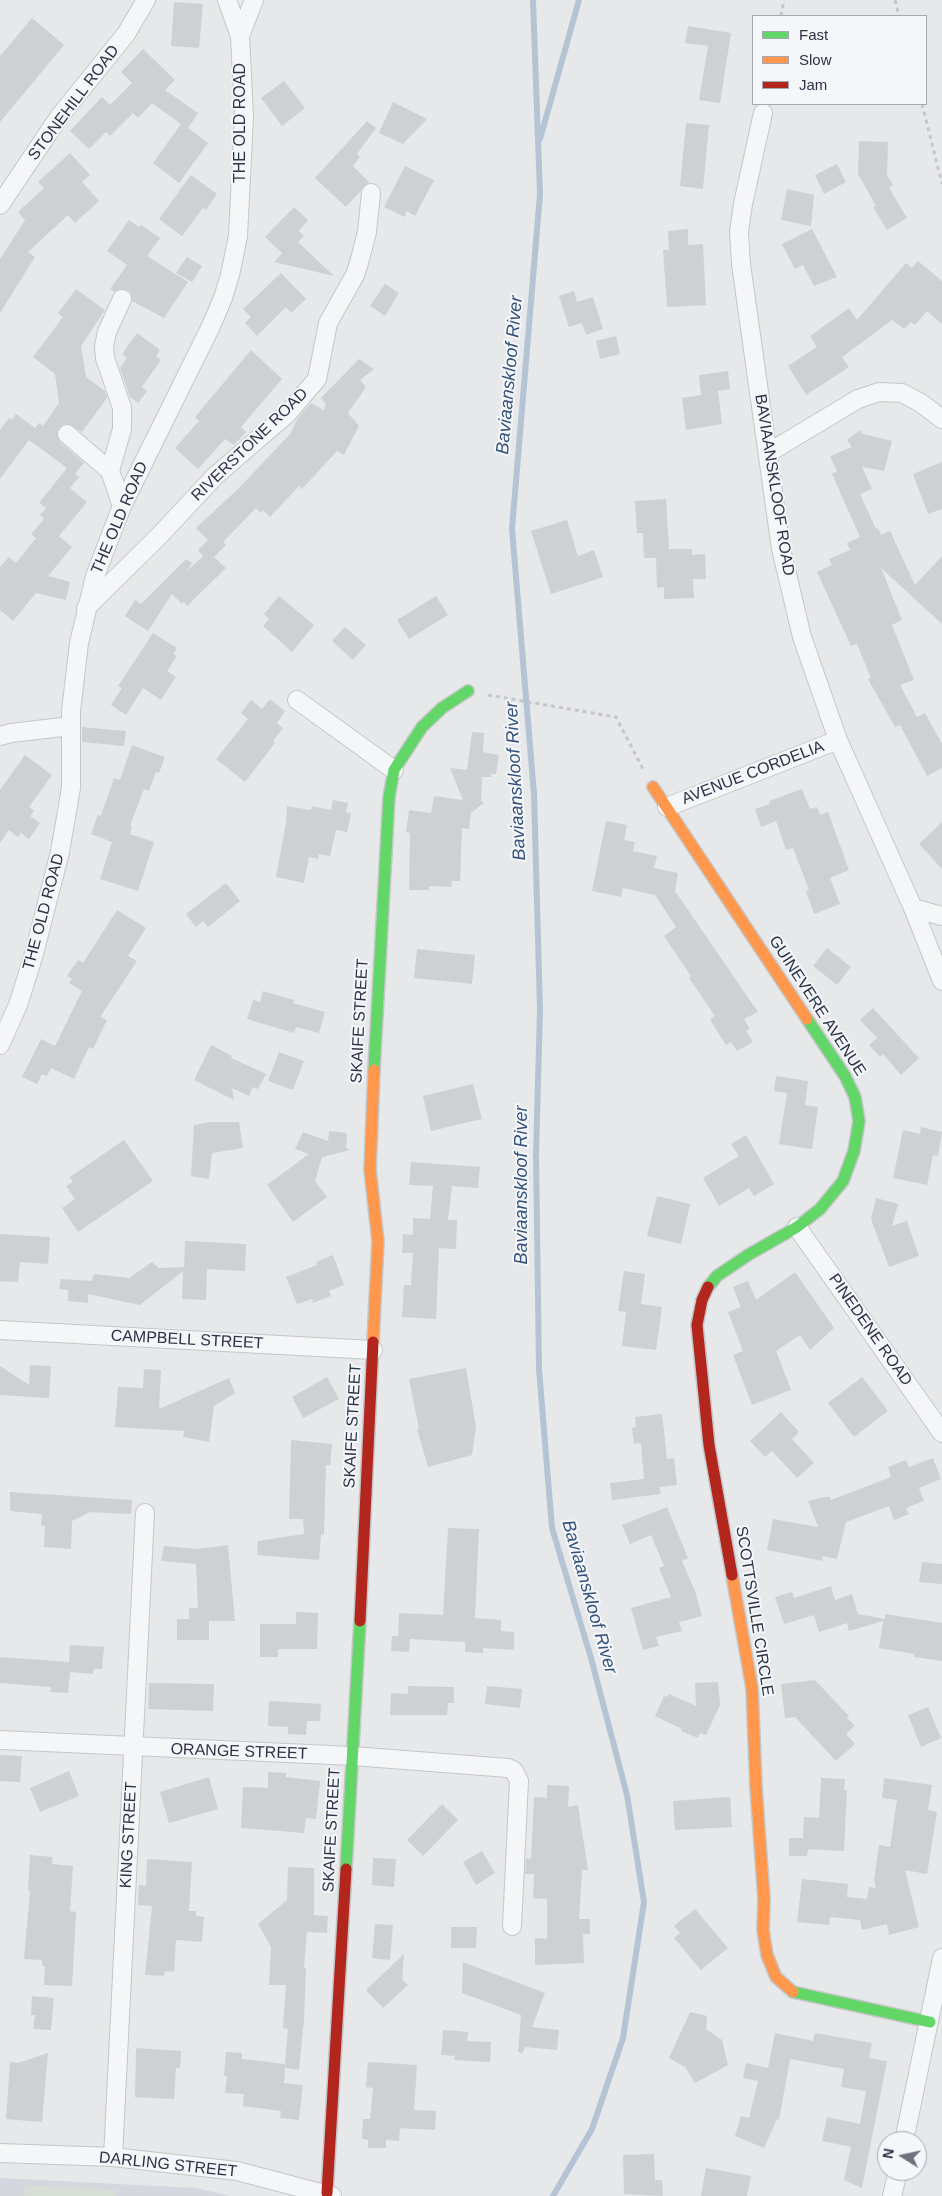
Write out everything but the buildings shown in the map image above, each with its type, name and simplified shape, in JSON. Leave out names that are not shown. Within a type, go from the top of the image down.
[{"type":"street","name":"STONEHILL ROAD","points":[[0,205],[59,117],[126,34],[146,0]]},
{"type":"street","name":"THE OLD ROAD","points":[[0,1045],[18,1004],[34,954],[60,852],[71,788],[70,726],[79,643],[95,576],[122,506],[211,326],[230,275],[238,236],[244,117],[240,36],[227,0]]},
{"type":"street","points":[[240,36],[254,0]]},
{"type":"street","name":"BAVIAANSKLOOF ROAD","points":[[763,113],[743,204],[739,232],[741,264],[781,550],[802,637],[838,740],[913,908],[942,981]]},
{"type":"street","name":"RIVERSTONE ROAD","points":[[86,608],[160,535],[215,476],[287,414],[317,379],[328,323],[355,275],[360,262],[367,232],[371,193]]},
{"type":"street","points":[[110,471],[123,418],[122,408],[104,346],[106,332],[122,298]]},
{"type":"street","points":[[768,453],[858,399],[879,392],[902,393],[921,403],[942,419]]},
{"type":"street","points":[[67,434],[110,471],[122,506]]},
{"type":"street","name":"SKAIFE STREET","points":[[330,2195],[378,1241],[370,1170],[370,1147],[389,797],[394,770],[422,727],[442,708],[468,691]]},
{"type":"street","points":[[297,700],[394,770]]},
{"type":"street","points":[[0,736],[70,726]]},
{"type":"street","name":"AVENUE CORDELIA","points":[[667,806],[838,740]]},
{"type":"street","name":"GUINEVERE AVENUE","points":[[653,788],[667,806],[845,1076],[855,1097],[859,1121],[854,1151],[843,1181],[820,1209],[797,1227]]},
{"type":"street","points":[[913,908],[942,916]]},
{"type":"street","name":"PINEDENE ROAD","points":[[797,1227],[942,1433]]},
{"type":"street","name":"SCOTTSVILLE CIRCLE","points":[[797,1227],[748,1255],[717,1276],[708,1287],[702,1300],[697,1325],[709,1445],[752,1688],[756,1787],[764,1899],[763,1930],[767,1955],[776,1977],[790,1991],[930,2022]]},
{"type":"street","name":"CAMPBELL STREET","points":[[0,1330],[373,1350]]},
{"type":"street","name":"KING STREET","points":[[113,2157],[145,1513]]},
{"type":"street","name":"ORANGE STREET","points":[[0,1740],[133,1748],[353,1756],[514,1770],[520,1781],[512,1926]]},
{"type":"street","points":[[906,2131],[942,1958]]},
{"type":"street","name":"DARLING STREET","points":[[0,2153],[113,2157],[236,2171],[330,2195]]},
{"type":"street","points":[[892,2196],[896,2181]]},
{"type":"path","points":[[781,15],[784,0]]},
{"type":"path","points":[[895,0],[900,15]]},
{"type":"path","points":[[922,105],[942,184]]},
{"type":"path","points":[[468,691],[616,716],[653,788]]},
{"type":"shaded area","points":[[0,2178],[196,2188],[230,2196],[0,2196]]},
{"type":"shaded area","points":[[25,2185],[117,2190],[116,2196],[24,2196]]},
{"type":"waterway","name":"Baviaanskloof River","points":[[533,0],[540,194],[512,529],[534,794],[540,1010],[536,1154],[539,1369],[552,1528],[591,1658],[627,1795],[644,1902],[623,2038],[592,2129],[553,2196]]},
{"type":"waterway","name":"Baviaanskloof River","points":[[540,139],[579,0]]},
{"type":"traffic: fast","points":[[374,1070],[389,797],[394,770],[422,727],[442,708],[468,691]]},
{"type":"traffic: fast","points":[[708,1287],[717,1276],[748,1255],[797,1227],[820,1209],[843,1181],[854,1151],[859,1121],[855,1097],[845,1076],[807,1019]]},
{"type":"traffic: fast","points":[[346,1869],[360,1621]]},
{"type":"traffic: fast","points":[[793,1992],[930,2022]]},
{"type":"traffic: slow","points":[[653,787],[807,1019]]},
{"type":"traffic: slow","points":[[373,1342],[378,1241],[370,1170],[374,1070]]},
{"type":"traffic: slow","points":[[732,1575],[752,1688],[756,1787],[764,1899],[763,1930],[767,1955],[776,1977],[793,1992]]},
{"type":"traffic: jam","points":[[708,1287],[702,1300],[697,1325],[709,1445],[732,1575]]},
{"type":"traffic: jam","points":[[360,1621],[373,1342]]},
{"type":"traffic: jam","points":[[327,2193],[346,1869]]}]
